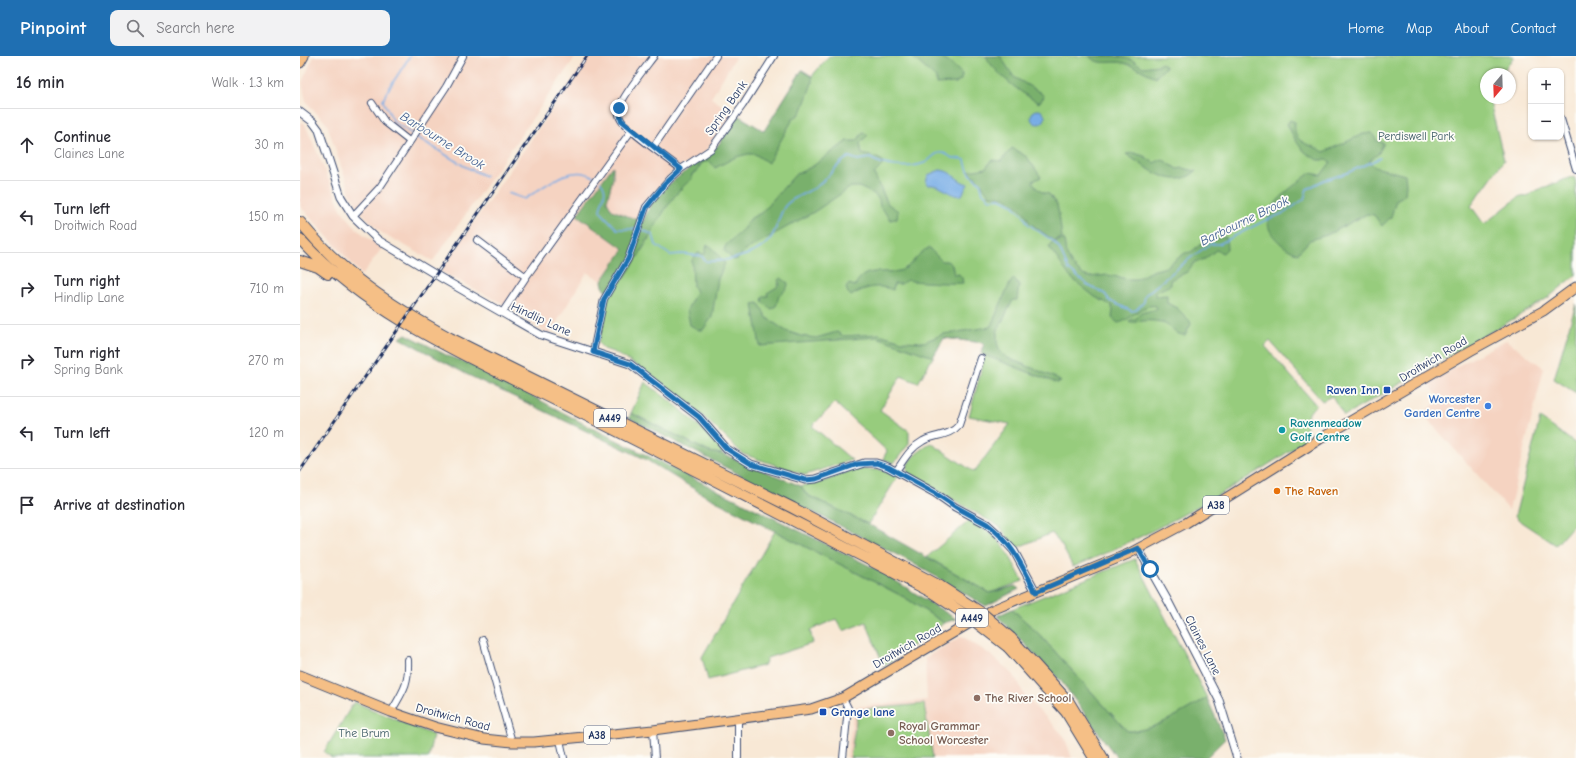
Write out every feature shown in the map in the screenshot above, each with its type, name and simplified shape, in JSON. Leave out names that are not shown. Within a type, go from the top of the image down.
[{"type":"highway","name":"A449","points":[[300,222],[342,268],[370,290],[417,320],[450,338],[793,508],[940,586],[982,613],[1069,702],[1103,758]]},
{"type":"highway","name":"A449","points":[[300,239],[347,284],[382,308],[440,342],[795,521],[933,593],[1009,642],[1066,712],[1094,758]]},
{"type":"highway","points":[[300,261],[318,267],[347,284]]},
{"type":"main road","name":"Droitwich Road","points":[[300,675],[391,712],[484,740],[512,742],[560,740],[653,730],[738,720],[811,709],[843,698],[992,610],[1138,548],[1186,523],[1325,436],[1470,351],[1543,311],[1576,287]]},
{"type":"street","points":[[353,216],[380,187],[416,129],[446,87],[463,56]]},
{"type":"street","points":[[654,56],[619,108],[621,120],[631,131],[654,146],[681,169]]},
{"type":"street","points":[[654,146],[716,56]]},
{"type":"street","name":"Spring Bank","points":[[593,352],[604,299],[628,259],[646,208],[663,186],[681,169],[696,160],[714,144],[744,105],[774,56]]},
{"type":"street","points":[[372,102],[385,122],[411,139]]},
{"type":"street","name":"Hindlip Lane","points":[[300,112],[313,122],[319,130],[341,197],[353,216],[378,240],[542,335],[630,364],[699,417],[727,449],[751,464],[805,480],[816,479],[864,463],[876,463],[896,471],[987,524],[1014,551],[1036,592]]},
{"type":"street","points":[[1564,129],[1576,170]]},
{"type":"street","points":[[502,313],[526,277],[631,131]]},
{"type":"street","points":[[477,240],[526,277]]},
{"type":"street","points":[[896,471],[915,446],[924,440],[953,432],[959,425],[981,358]]},
{"type":"street","name":"Claines Lane","points":[[1138,548],[1168,601],[1219,700],[1233,742],[1236,758]]},
{"type":"street","points":[[483,640],[512,742]]},
{"type":"street","points":[[391,712],[405,689],[409,678],[408,660]]},
{"type":"street","points":[[843,698],[848,708],[843,758]]},
{"type":"street","points":[[738,720],[738,758]]},
{"type":"street","points":[[653,730],[656,758]]},
{"type":"street","points":[[560,740],[564,758]]},
{"type":"shaded area","points":[[314,56],[576,56],[433,261],[382,233],[362,213],[350,193],[327,124],[306,102],[302,82]]},
{"type":"shaded area","points":[[589,56],[736,56],[711,98],[735,114],[707,149],[695,159],[674,170],[645,202],[638,220],[612,210],[607,201],[613,178],[612,167],[578,215],[624,249],[602,281],[587,272],[549,335],[532,323],[523,314],[440,271]]},
{"type":"shaded area","points":[[300,122],[305,124],[342,211],[359,231],[382,248],[362,275],[300,206]]},
{"type":"shaded area","points":[[1506,340],[1544,368],[1509,510],[1422,413],[1441,400],[1428,382]]},
{"type":"shaded area","name":"The River School","points":[[962,636],[991,655],[1014,675],[1025,696],[1064,736],[1072,758],[847,758],[854,707],[927,700],[925,658]]},
{"type":"green space","name":"Perdiswell Park","points":[[829,56],[1514,56],[1506,68],[1480,68],[1480,104],[1490,104],[1504,160],[1471,206],[1484,224],[1520,196],[1526,197],[1535,191],[1574,176],[1576,183],[1576,275],[1549,297],[1522,314],[1344,416],[1332,396],[1322,401],[1270,341],[1265,346],[1316,405],[1307,416],[1306,420],[1309,438],[1224,492],[1134,540],[1073,567],[1062,546],[1052,533],[1016,548],[1000,527],[908,473],[908,464],[914,456],[931,443],[974,472],[1010,424],[969,416],[986,352],[984,343],[944,338],[918,383],[901,376],[880,410],[909,431],[909,444],[894,463],[883,459],[887,451],[835,403],[812,426],[852,460],[805,475],[743,454],[703,416],[678,399],[648,372],[613,352],[604,349],[598,343],[602,331],[600,330],[607,298],[626,276],[651,235],[643,231],[719,144],[739,116],[764,131],[802,70],[812,76]]},
{"type":"green space","points":[[911,56],[928,56],[945,60],[962,74],[961,80],[956,83],[936,84],[936,78]]},
{"type":"green space","points":[[986,56],[1000,56],[1014,77],[1041,93],[1044,97],[1039,103],[1025,94],[1002,76],[990,63]]},
{"type":"green space","points":[[1089,56],[1116,56],[1132,60],[1143,67],[1162,63],[1166,67],[1156,77],[1128,64],[1119,62],[1101,62]]},
{"type":"green space","points":[[802,70],[812,77],[812,83],[801,113],[793,119],[768,163],[755,154],[748,154],[736,157],[715,168],[709,160],[700,164],[698,170],[692,174],[691,180],[682,188],[665,209],[636,261],[627,274],[611,292],[604,290],[602,281],[624,249],[577,215],[613,166],[613,178],[607,201],[612,210],[643,222],[652,201],[668,185],[716,148],[739,116],[764,131]]},
{"type":"green space","points":[[1290,120],[1295,122],[1296,135],[1299,139],[1324,152],[1363,134],[1372,133],[1377,141],[1384,143],[1378,154],[1369,161],[1375,167],[1405,175],[1406,184],[1405,195],[1396,200],[1391,217],[1382,226],[1374,215],[1367,214],[1327,235],[1310,240],[1298,253],[1289,250],[1277,240],[1270,230],[1268,221],[1276,202],[1310,173],[1321,175],[1331,162],[1326,160],[1317,160],[1301,148],[1287,124]]},
{"type":"green space","points":[[863,132],[868,135],[860,143],[862,154],[875,157],[883,161],[882,166],[874,174],[888,204],[898,211],[897,218],[891,220],[880,207],[879,200],[874,194],[859,187],[851,187],[814,212],[744,251],[738,259],[733,260],[724,250],[726,245],[743,229],[751,218],[761,213],[795,175],[813,166],[847,141],[857,141]]},
{"type":"green space","points":[[1012,148],[1027,157],[1041,177],[1033,181],[1037,188],[1041,192],[1049,194],[1057,205],[1062,238],[1054,241],[1030,223],[1024,212],[1010,200],[1004,197],[989,195],[980,182],[969,171],[986,168],[991,160],[1001,161]]},
{"type":"green space","points":[[1134,153],[1144,156],[1154,163],[1162,159],[1177,169],[1182,168],[1196,171],[1187,177],[1179,179],[1169,178],[1151,171],[1126,154]]},
{"type":"green space","points":[[1226,237],[1227,249],[1223,253],[1216,250],[1205,259],[1195,262],[1187,272],[1170,280],[1171,285],[1155,292],[1155,296],[1167,295],[1167,303],[1176,307],[1190,321],[1191,324],[1185,335],[1178,334],[1163,323],[1155,321],[1130,323],[1129,321],[1136,318],[1141,313],[1157,309],[1156,306],[1146,307],[1123,322],[1118,323],[1112,318],[1113,310],[1111,305],[1095,297],[1070,277],[1049,247],[1051,243],[1064,239],[1066,253],[1072,265],[1083,275],[1089,277],[1108,275],[1136,279],[1152,271],[1166,267],[1185,253],[1191,252],[1207,239]]},
{"type":"green space","points":[[707,245],[715,251],[725,263],[718,279],[712,317],[703,330],[699,330],[690,325],[687,310],[696,292],[693,286],[692,260],[698,253],[705,254]]},
{"type":"green space","points":[[929,248],[942,261],[947,261],[952,265],[954,275],[959,274],[963,283],[935,283],[907,280],[901,284],[894,284],[893,290],[882,287],[872,287],[861,290],[851,296],[848,293],[846,288],[849,284],[855,286],[858,280],[868,273],[892,272],[904,269],[921,253]]},
{"type":"green space","points":[[781,278],[788,283],[788,286],[780,294],[776,306],[771,309],[762,302],[763,296],[768,296],[767,293],[777,287],[778,284],[780,285],[778,280]]},
{"type":"green space","points":[[1014,278],[1019,285],[1017,300],[1013,300],[998,330],[998,346],[1002,353],[1008,358],[1056,378],[1061,382],[1057,383],[981,354],[984,343],[944,338],[933,357],[877,337],[760,346],[753,304],[759,303],[767,318],[786,331],[801,336],[816,338],[837,332],[843,336],[879,334],[902,341],[924,342],[943,334],[990,327],[1011,281]]},
{"type":"green space","points":[[1576,304],[1576,393],[1554,379]]},
{"type":"green space","points":[[406,334],[448,356],[478,367],[588,426],[880,571],[956,619],[944,623],[904,597],[704,495],[645,459],[466,374],[400,338]]},
{"type":"green space","points":[[645,382],[678,407],[722,447],[722,454],[709,452],[631,413]]},
{"type":"green space","points":[[631,413],[709,452],[722,454],[801,486],[807,495],[868,524],[990,593],[1015,586],[1019,589],[986,606],[909,561],[629,418]]},
{"type":"green space","points":[[1540,418],[1576,444],[1576,522],[1556,545],[1521,522],[1515,516]]},
{"type":"green space","points":[[855,469],[881,470],[898,476],[868,524],[807,495],[801,486],[825,481]]},
{"type":"green space","points":[[970,520],[995,536],[1008,553],[1023,581],[990,593],[927,557]]},
{"type":"green space","points":[[775,531],[904,597],[944,623],[884,666],[866,622],[843,631],[836,619],[810,630],[813,643],[767,658],[765,665],[708,680],[702,657]]},
{"type":"green space","points":[[1135,559],[1207,698],[1158,725],[1137,731],[1127,731],[1038,633],[1012,609]]},
{"type":"green space","points":[[1012,609],[1038,633],[1127,731],[1137,731],[1157,725],[1207,698],[1225,739],[1206,758],[1117,758],[1061,681],[997,616]]},
{"type":"green space","name":"The Brum","points":[[354,702],[433,735],[428,758],[332,758],[324,752]]},
{"type":"green space","name":"Royal Grammar School Worcester","points":[[924,704],[933,758],[850,758],[858,710]]},
{"type":"water","points":[[1035,110],[1041,110],[1045,114],[1045,120],[1041,124],[1035,124],[1031,120],[1031,114]]},
{"type":"water","points":[[940,170],[948,172],[960,181],[968,184],[962,195],[955,195],[938,186],[928,185],[926,183],[928,175]]},
{"type":"waterway","name":"Barbourne Brook","points":[[410,56],[386,93],[383,101],[394,122],[412,134]]},
{"type":"waterway","name":"Barbourne Brook","points":[[415,136],[464,166],[485,176]]},
{"type":"waterway","name":"Barbourne Brook","points":[[641,229],[653,235],[656,245],[670,255],[682,254],[702,256],[705,261],[740,257],[765,245],[772,236],[785,206],[821,183],[840,163],[849,157],[858,160],[870,158],[889,165],[911,166],[924,163],[937,154],[945,153],[951,157],[965,160],[970,173],[980,182],[983,193],[990,199],[1000,198],[1012,204],[1023,215],[1028,224],[1053,241],[1059,248],[1069,270],[1089,286],[1105,294],[1110,301],[1132,311],[1136,310],[1144,302],[1145,295],[1210,244],[1219,244],[1264,221],[1286,212],[1304,199],[1307,189],[1322,181],[1347,173],[1380,158]]},
{"type":"waterway","name":"Barbourne Brook","points":[[508,193],[525,199],[549,183],[567,174],[576,172],[585,173],[594,177]]},
{"type":"waterway","name":"Barbourne Brook","points":[[600,181],[605,192],[600,211],[617,229],[636,229]]},
{"type":"railway","points":[[300,471],[587,56]]},
{"type":"place","name":"Raven Inn","points":[[1387,390]]},
{"type":"place","name":"Worcester Garden Centre","points":[[1488,406]]},
{"type":"place","name":"Ravenmeadow Golf Centre","points":[[1282,430]]},
{"type":"place","name":"The Raven","points":[[1277,491]]},
{"type":"place","name":"The River School","points":[[977,698]]},
{"type":"place","name":"Grange lane","points":[[823,712]]},
{"type":"place","name":"Royal Grammar School Worcester","points":[[891,733]]},
{"type":"route","points":[[619,108],[621,120],[631,131],[654,146],[681,169],[652,198],[646,208],[640,221],[628,259],[609,288],[604,299],[593,352],[630,364],[699,417],[727,449],[751,464],[794,478],[805,480],[816,479],[864,463],[876,463],[896,471],[908,480],[935,493],[956,507],[987,524],[1003,538],[1014,551],[1036,592],[1128,554],[1138,548],[1150,569]]}]
